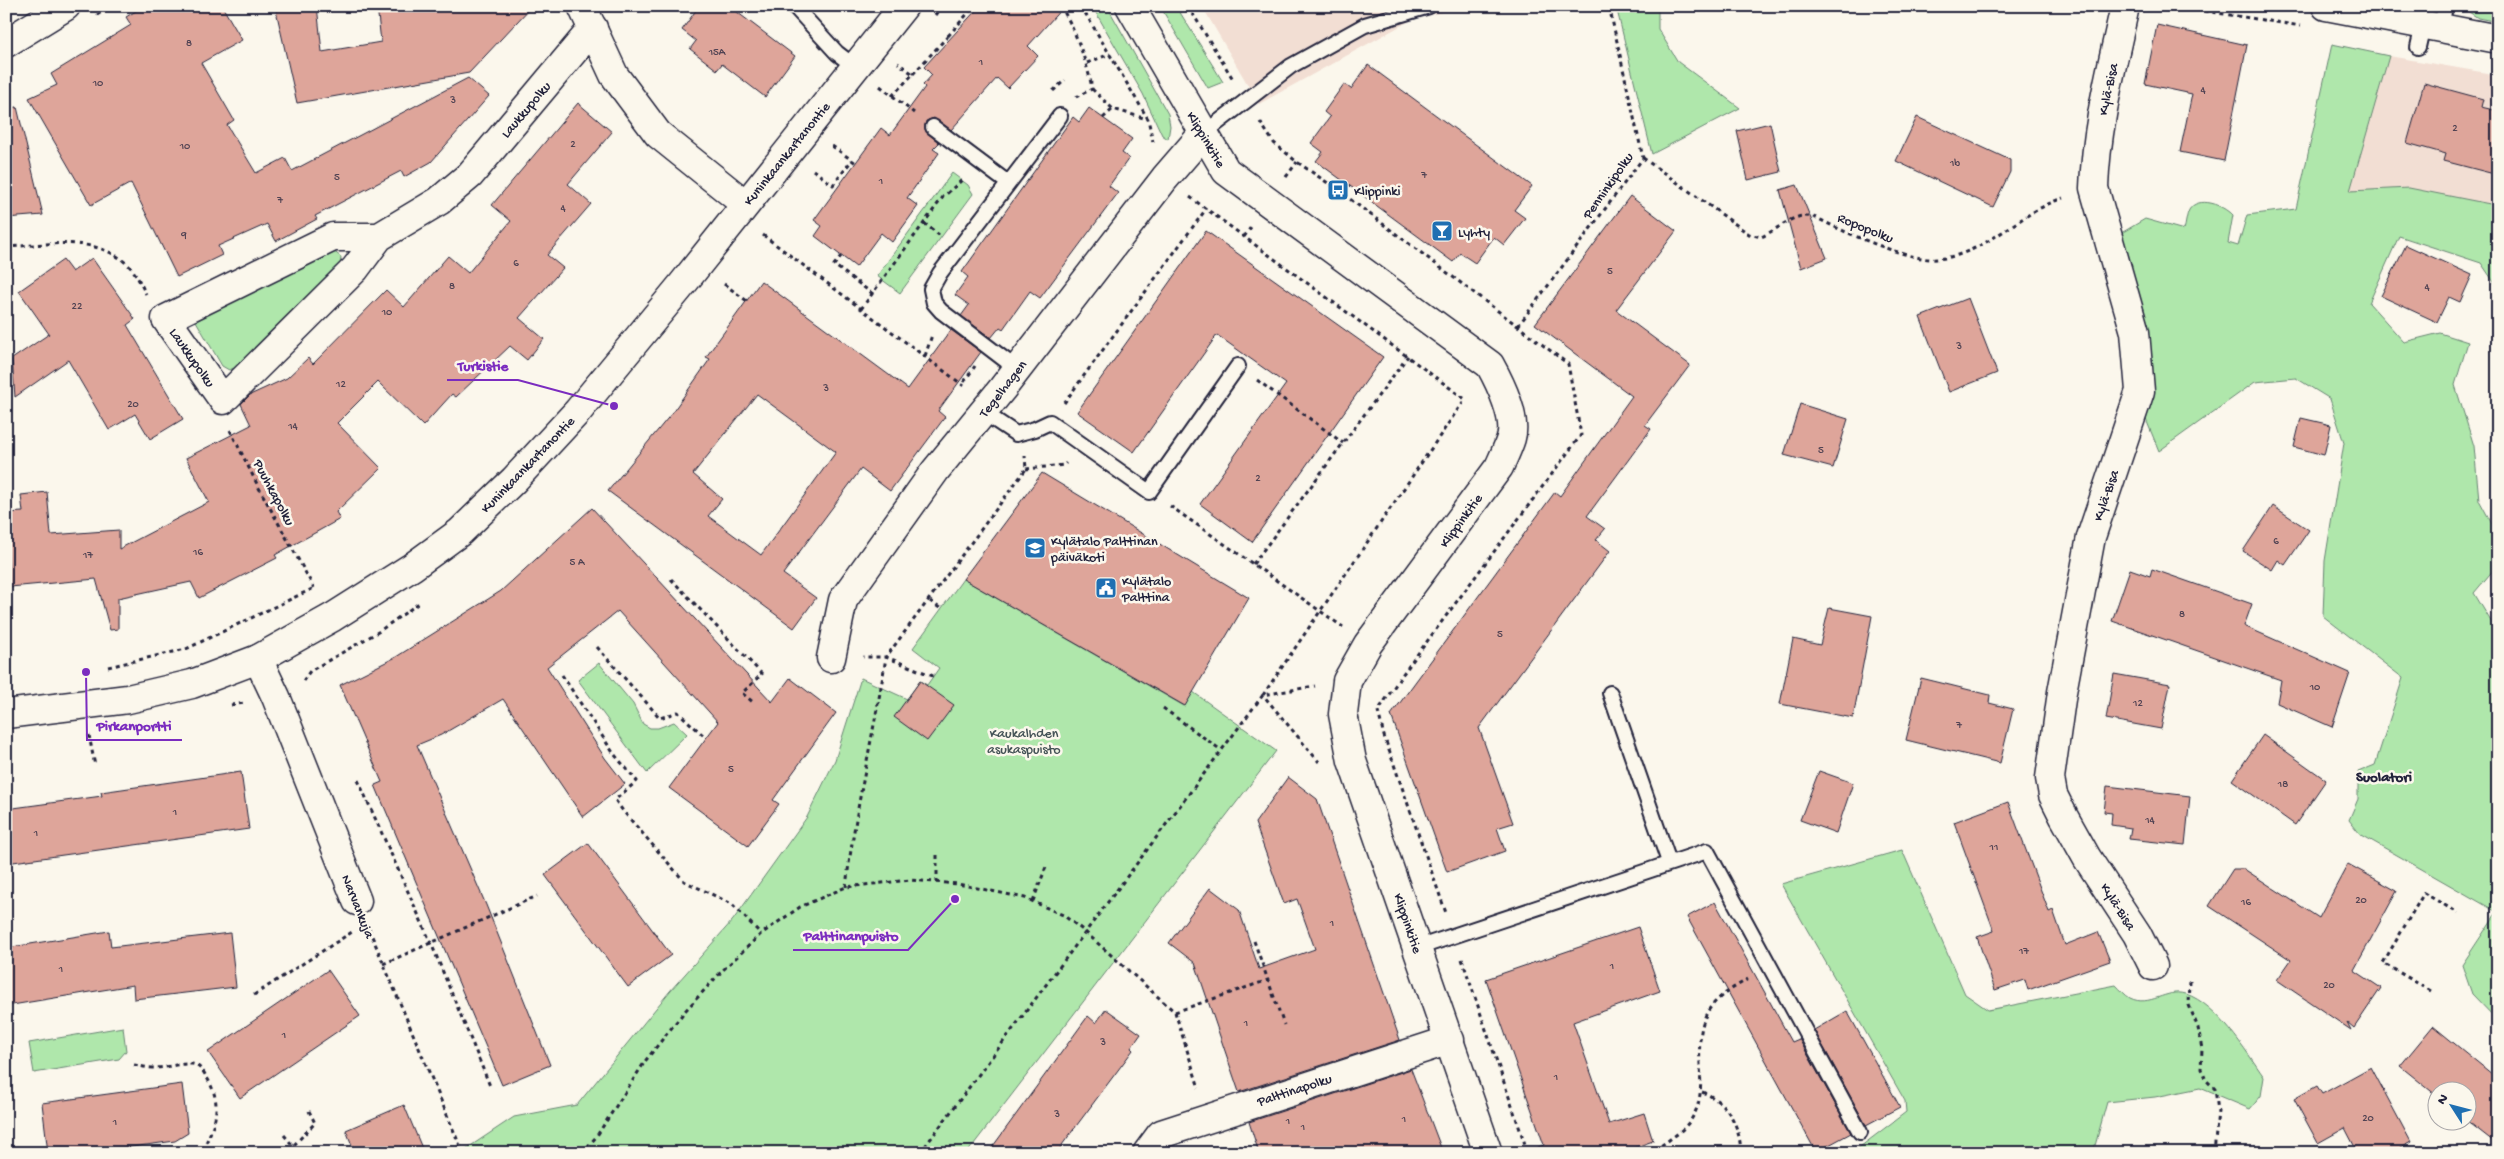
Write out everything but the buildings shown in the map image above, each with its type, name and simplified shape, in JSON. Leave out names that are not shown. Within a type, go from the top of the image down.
[{"type":"street","points":[[6,42],[66,6]]},
{"type":"street","name":"Kuninkaankartanontie","points":[[6,714],[128,699],[192,684],[258,659],[349,607],[412,567],[460,532],[514,480],[578,411],[681,286],[854,66],[904,6]]},
{"type":"street","name":"Klippinkitie","points":[[1130,6],[1226,172],[1490,365],[1503,386],[1510,411],[1512,436],[1498,467],[1368,644],[1348,680],[1343,714],[1352,761],[1488,1153]]},
{"type":"street","name":"Kylä-Bisa","points":[[2125,6],[2102,110],[2094,188],[2135,332],[2140,391],[2091,537],[2062,692],[2050,778],[2053,795],[2060,810],[2087,858],[2137,934],[2153,966]]},
{"type":"street","points":[[2326,6],[2498,39]]},
{"type":"street","points":[[588,17],[614,75],[658,134],[745,204]]},
{"type":"street","name":"Laukkupolku","points":[[379,237],[332,237],[166,319],[223,400],[355,269],[379,237],[439,202],[470,175],[588,17]]},
{"type":"street","name":"Tegelhagen","points":[[831,658],[843,600],[935,471],[1017,369],[1165,178],[1203,134]]},
{"type":"street","name":"Narvankuja","points":[[258,659],[276,697],[361,912]]},
{"type":"street","name":"Palttinapolku","points":[[1147,1153],[1161,1134],[1208,1117],[1450,1040]]},
{"type":"lane","points":[[794,6],[837,53],[854,66]]},
{"type":"lane","points":[[1203,134],[1291,66],[1365,25],[1429,6]]},
{"type":"lane","points":[[1017,369],[941,311],[934,303],[931,289],[940,273],[1060,116]]},
{"type":"lane","points":[[933,127],[1008,184]]},
{"type":"lane","points":[[983,412],[1016,434],[1035,429],[1050,422],[1150,492],[1238,366]]},
{"type":"lane","points":[[1610,693],[1670,862]]},
{"type":"lane","points":[[1417,948],[1707,850],[1860,1132]]},
{"type":"path","points":[[892,96],[949,37],[970,11],[965,6]]},
{"type":"path","points":[[1060,6],[1087,63],[1092,89],[1113,110],[1148,119]]},
{"type":"path","points":[[1081,6],[1148,119],[1154,145]]},
{"type":"path","name":"Penninkipolku","points":[[1518,326],[1643,158],[1609,6]]},
{"type":"path","points":[[1087,63],[1110,54]]},
{"type":"path","points":[[895,60],[913,74]]},
{"type":"path","points":[[876,83],[918,116]]},
{"type":"path","points":[[1060,116],[1073,99],[1092,89]]},
{"type":"path","points":[[1103,118],[1113,110]]},
{"type":"path","points":[[808,167],[833,185],[854,161],[828,142]]},
{"type":"path","name":"Ropopolku","points":[[1643,158],[1749,234],[1761,237],[1798,217],[1817,217],[1833,226],[1897,251],[1936,260],[1964,255],[2056,200],[2094,188]]},
{"type":"path","points":[[861,309],[943,197],[962,180]]},
{"type":"path","points":[[920,1153],[1084,931],[1263,695],[1465,399],[1186,193]]},
{"type":"path","points":[[1050,422],[1206,209]]},
{"type":"path","points":[[924,224],[941,236]]},
{"type":"path","points":[[757,230],[968,389]]},
{"type":"path","points":[[6,247],[95,246],[115,255],[129,266],[157,312],[166,319]]},
{"type":"path","points":[[841,256],[834,265],[873,294]]},
{"type":"path","points":[[717,279],[747,301]]},
{"type":"path","points":[[1253,564],[1408,356]]},
{"type":"path","points":[[1238,366],[1343,443]]},
{"type":"path","name":"Puuhkapolku","points":[[104,668],[186,649],[314,588],[259,488],[227,423]]},
{"type":"path","points":[[846,886],[852,840],[886,657],[930,601],[1026,469],[1025,442],[1035,429]]},
{"type":"path","points":[[1026,469],[1064,465],[1082,445]]},
{"type":"path","points":[[1150,492],[1368,644]]},
{"type":"path","points":[[671,579],[762,674],[742,693],[754,703]]},
{"type":"path","points":[[930,601],[941,609]]},
{"type":"path","points":[[596,647],[660,718],[678,712],[704,736]]},
{"type":"path","points":[[831,658],[886,657],[933,676]]},
{"type":"path","points":[[562,675],[614,754],[637,782],[615,800],[623,811],[684,882],[732,904],[761,934]]},
{"type":"path","points":[[1263,695],[1348,680]]},
{"type":"path","points":[[1263,695],[1325,769]]},
{"type":"path","points":[[1163,708],[1221,750]]},
{"type":"path","points":[[88,732],[95,766]]},
{"type":"path","points":[[358,780],[431,943],[490,1086]]},
{"type":"path","points":[[937,856],[937,883]]},
{"type":"path","points":[[1033,901],[1046,867]]},
{"type":"path","points":[[582,1153],[596,1137],[646,1060],[685,1011],[723,970],[761,934],[800,907],[846,886],[910,880],[958,884],[1025,898],[1063,915],[1084,931],[1175,1012],[1208,1117]]},
{"type":"path","points":[[2431,991],[2383,964],[2424,893],[2458,913]]},
{"type":"path","points":[[383,964],[537,896]]},
{"type":"path","points":[[254,995],[361,912]]},
{"type":"path","name":"Narvankuja","points":[[361,912],[463,1153]]},
{"type":"path","points":[[1254,941],[1284,1025]]},
{"type":"path","points":[[1647,1153],[1655,1150],[1684,1130],[1695,1115],[1702,1092],[1700,1039],[1706,1016],[1720,997],[1770,965]]},
{"type":"path","points":[[1175,1012],[1268,980]]},
{"type":"path","points":[[2190,981],[2189,1005],[2198,1028],[2202,1048],[2201,1069],[2206,1080],[2215,1089],[2218,1111],[2214,1153]]},
{"type":"path","points":[[134,1065],[153,1068],[195,1064],[202,1069],[211,1084],[217,1102],[214,1126],[201,1153]]},
{"type":"path","points":[[1702,1092],[1716,1098],[1735,1123],[1740,1141],[1740,1153]]},
{"type":"path","points":[[294,1145],[315,1124],[308,1109]]},
{"type":"path","points":[[284,1135],[299,1153]]},
{"type":"shaded area","points":[[1202,6],[1468,6],[1413,19],[1259,104]]},
{"type":"shaded area","points":[[2389,56],[2498,75],[2498,208],[2490,204],[2349,191]]},
{"type":"green space","points":[[1092,6],[1107,6],[1168,114],[1170,126],[1168,139],[1162,135],[1143,94]]},
{"type":"green space","points":[[1160,6],[1176,6],[1223,82],[1208,88]]},
{"type":"green space","points":[[1616,6],[1658,6],[1658,29],[1678,62],[1740,108],[1652,154]]},
{"type":"green space","points":[[2468,6],[2498,6],[2498,22],[2478,18],[2469,12]]},
{"type":"green space","points":[[2332,44],[2389,56],[2350,191],[2409,188],[2490,204],[2498,208],[2498,288],[2481,263],[2399,236],[2369,303],[2404,342],[2440,333],[2468,342],[2455,385],[2474,446],[2479,500],[2498,535],[2498,558],[2495,568],[2474,593],[2498,633],[2498,1021],[2472,994],[2462,965],[2497,912],[2360,834],[2349,820],[2358,799],[2358,772],[2375,765],[2403,678],[2323,616],[2325,561],[2344,443],[2330,399],[2296,378],[2255,382],[2159,451],[2145,417],[2118,235],[2145,219],[2184,230],[2189,210],[2193,205],[2205,202],[2224,208],[2233,215],[2228,243],[2238,246],[2247,215],[2296,209]]},
{"type":"green space","points":[[952,173],[968,185],[973,194],[900,293],[877,276]]},
{"type":"green space","points":[[332,250],[341,257],[340,266],[237,367],[229,370],[222,366],[196,321],[201,311]]},
{"type":"green space","name":"Kaukalhden asukaspuisto","points":[[963,579],[1184,706],[1193,692],[1276,751],[967,1153],[460,1153],[514,1117],[577,1105],[670,991],[733,920],[807,817],[835,760],[861,678],[907,699],[920,681],[927,685],[939,668],[913,648]]},
{"type":"green space","points":[[599,663],[633,704],[643,724],[650,728],[658,728],[674,722],[687,734],[647,773],[578,680]]},
{"type":"green space","points":[[1902,850],[1965,994],[1988,1010],[2116,985],[2128,997],[2144,1001],[2172,994],[2186,994],[2198,999],[2209,1008],[2240,1042],[2264,1077],[2261,1096],[2250,1109],[2200,1088],[2155,1097],[2107,1102],[2093,1153],[1852,1153],[1906,1112],[1905,1101],[1781,884]]},
{"type":"green space","points":[[123,1027],[126,1051],[119,1059],[34,1073],[29,1043]]},
{"type":"place","name":"Klippinki","points":[[1338,190]]},
{"type":"place","name":"Lyhty","points":[[1442,231]]},
{"type":"place","name":"Turkistie","points":[[614,406]]},
{"type":"place","name":"Kylätalo Palttinan päiväkoti","points":[[1035,548]]},
{"type":"place","name":"Kylätalo Palttina","points":[[1106,588]]},
{"type":"place","name":"Pirkanportti","points":[[86,672]]},
{"type":"place","name":"Palttinanpuisto","points":[[955,899]]},
{"type":"district","name":"Suolatori","points":[[2384,776]]}]
